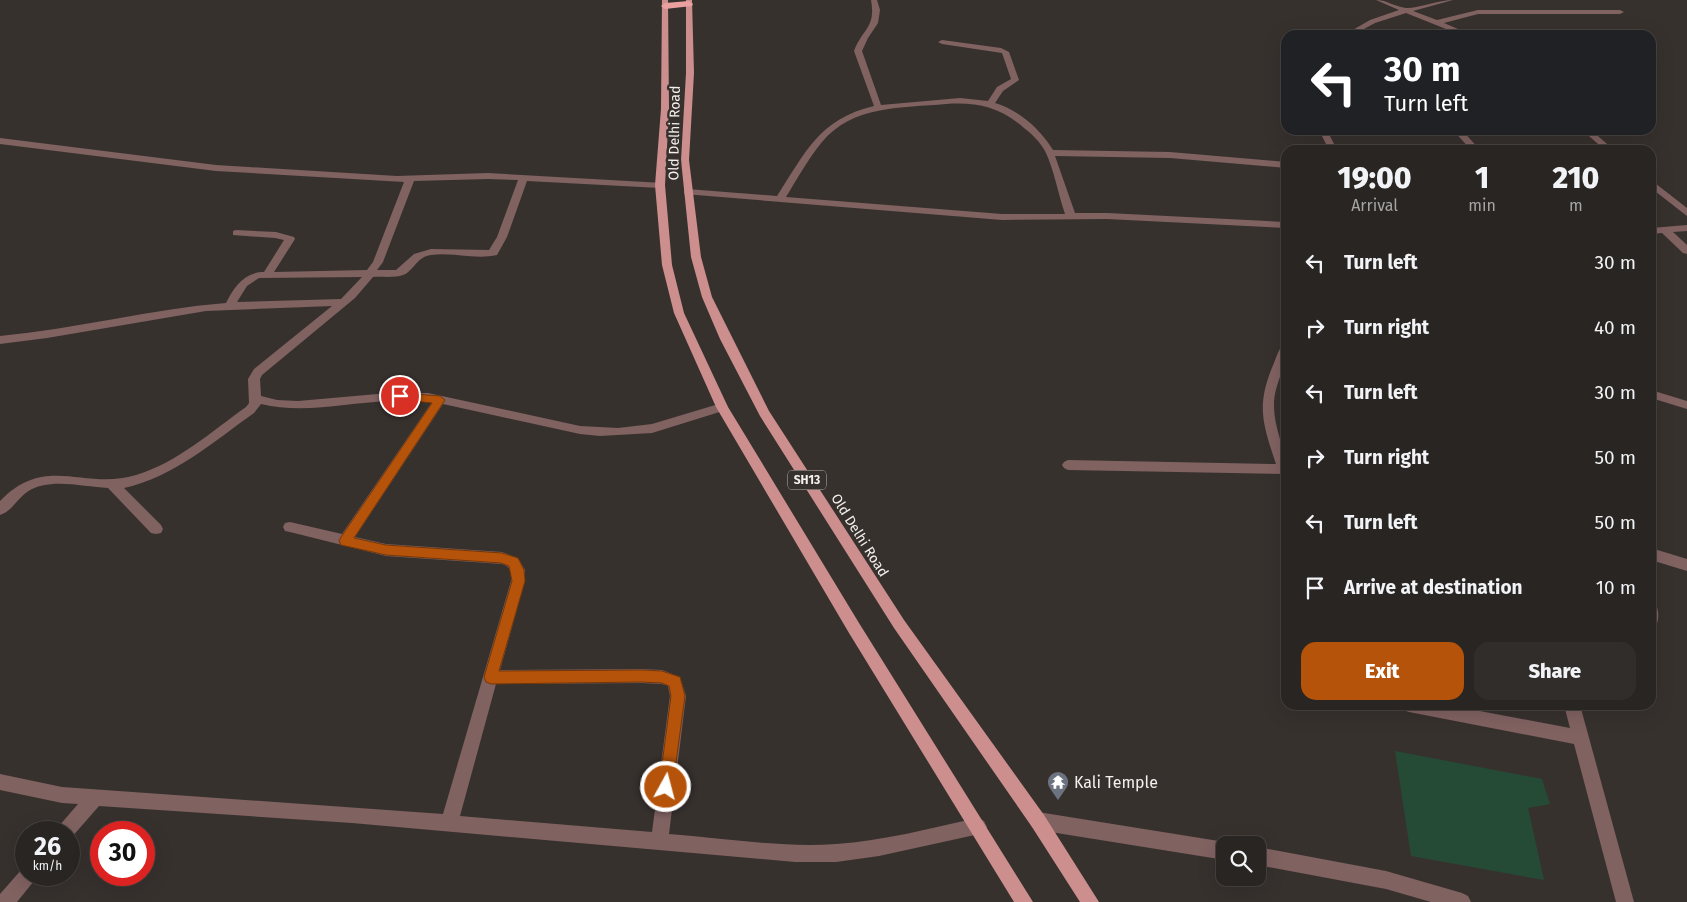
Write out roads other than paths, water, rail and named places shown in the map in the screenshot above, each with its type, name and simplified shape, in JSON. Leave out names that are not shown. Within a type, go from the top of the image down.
[{"type":"highway","points":[[665,3],[689,2]]},
{"type":"main road","name":"Old Delhi Road","points":[[689,2],[690,72],[685,160],[696,257],[707,297],[764,413],[899,624],[1038,821],[1090,902]]},
{"type":"main road","name":"Old Delhi Road","points":[[665,3],[665,109],[660,185],[667,266],[679,313],[722,407],[854,628],[1024,902]]},
{"type":"street","points":[[874,0],[878,12],[877,20],[858,51],[878,107]]},
{"type":"street","points":[[1379,0],[1455,30]]},
{"type":"street","points":[[1357,30],[1376,20],[1450,0]]},
{"type":"street","points":[[1436,23],[1478,12],[1620,12]]},
{"type":"street","points":[[942,42],[1005,52],[1015,80],[1000,89],[991,103]]},
{"type":"street","points":[[779,200],[827,131],[845,118],[878,107],[961,101],[991,103],[1015,114],[1034,132],[1050,153],[1071,216]]},
{"type":"street","points":[[1462,135],[1471,145]]},
{"type":"street","points":[[1592,135],[1604,145]]},
{"type":"street","points":[[0,141],[216,168],[410,179],[472,175],[660,185]]},
{"type":"street","points":[[1050,153],[1170,155],[1281,165]]},
{"type":"street","points":[[229,306],[242,283],[249,278],[267,275],[393,274],[405,271],[416,256],[433,252],[483,255],[493,253],[502,237],[523,178]]},
{"type":"street","points":[[0,510],[16,494],[37,482],[49,480],[113,485],[139,480],[179,460],[250,410],[256,404],[254,379],[258,372],[366,280],[378,262],[410,179]]},
{"type":"street","points":[[1656,187],[1687,212]]},
{"type":"street","points":[[688,192],[1002,217],[1107,216],[1281,225]]},
{"type":"street","points":[[1656,231],[1687,228]]},
{"type":"street","points":[[1665,230],[1687,251]]},
{"type":"street","points":[[236,233],[276,235],[290,239],[267,275]]},
{"type":"street","points":[[0,340],[64,333],[187,310],[229,306],[342,302]]},
{"type":"street","points":[[1281,361],[1270,391],[1268,405],[1269,420],[1281,457]]},
{"type":"street","points":[[256,399],[277,404],[298,405],[411,396],[440,400],[599,433],[643,432],[662,428],[722,407]]},
{"type":"street","points":[[1656,396],[1687,406]]},
{"type":"street","points":[[345,541],[440,400]]},
{"type":"street","points":[[1068,465],[1281,469]]},
{"type":"street","points":[[113,485],[156,529]]},
{"type":"street","points":[[290,527],[386,550],[502,558],[514,562],[518,570],[518,581],[450,823]]},
{"type":"street","points":[[1656,555],[1687,564]]},
{"type":"street","points":[[491,677],[641,676],[662,677],[675,682],[678,696],[659,842]]},
{"type":"street","points":[[1436,710],[1580,737]]},
{"type":"street","points":[[1573,710],[1625,902]]},
{"type":"street","points":[[0,782],[62,795],[343,814],[794,853],[836,853],[879,847],[978,827]]},
{"type":"street","points":[[75,821],[96,797]]},
{"type":"street","points":[[1038,821],[1216,850]]},
{"type":"street","points":[[1266,858],[1386,880],[1460,902]]},
{"type":"street","points":[[5,902],[19,886]]},
{"type":"place","name":"Kali Temple","points":[[1058,801]]}]
